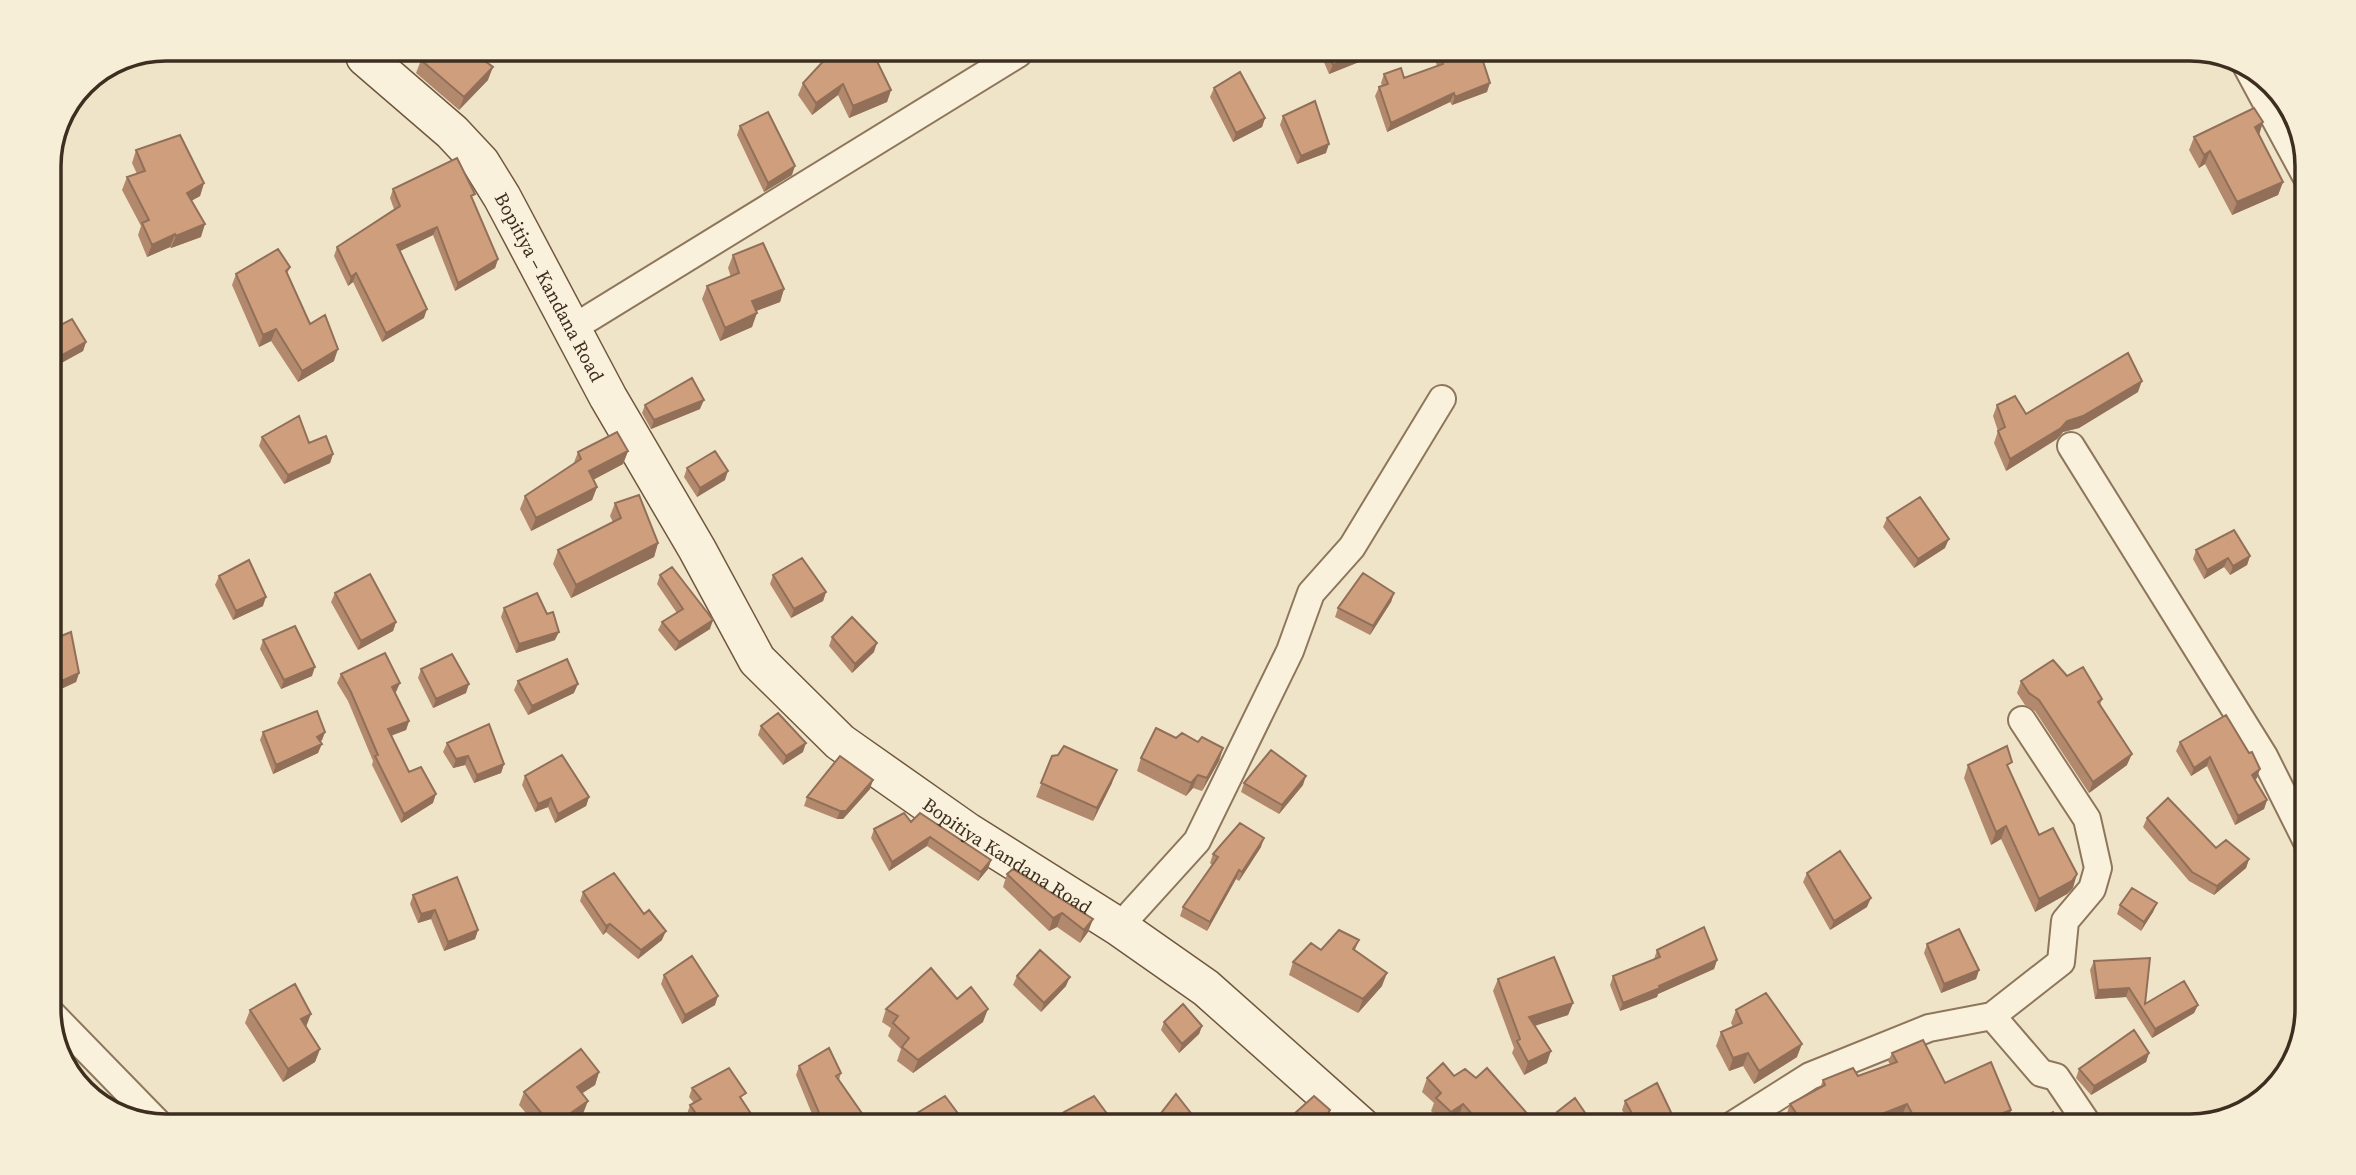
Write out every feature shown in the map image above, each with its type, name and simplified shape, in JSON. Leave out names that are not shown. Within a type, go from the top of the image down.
[{"type":"main road","name":"Bopitiya – Kandana Road","points":[[370,61],[452,132],[481,163],[502,197],[608,397],[697,549]]},
{"type":"main road","name":"Bopitiya Kandana Road","points":[[697,549],[757,660],[840,742],[968,832],[1119,927],[1206,988],[1348,1114]]},
{"type":"street","points":[[573,328],[1007,61]]},
{"type":"street","points":[[2257,86],[2294,154]]},
{"type":"street","points":[[1119,927],[1197,841],[1290,651],[1311,593],[1352,547],[1442,399]]},
{"type":"street","points":[[2071,446],[2264,756],[2295,818]]},
{"type":"street","points":[[1750,1114],[1810,1076],[1929,1028],[1992,1016],[2061,962],[2065,921],[2092,889],[2098,868],[2087,819],[2022,720]]},
{"type":"street","points":[[1992,1016],[2041,1073],[2056,1077],[2081,1114]]},
{"type":"street","points":[[62,1025],[147,1112]]},
{"type":"building","points":[[422,61],[485,61],[493,67],[464,97]]},
{"type":"building","points":[[823,61],[877,61],[891,90],[853,106],[843,84],[816,103],[803,83]]},
{"type":"building","points":[[1442,61],[1483,61],[1490,83],[1455,97],[1454,93],[1391,123],[1379,87],[1388,84],[1384,74],[1401,68],[1404,78],[1443,64]]},
{"type":"building","points":[[1240,72],[1265,118],[1236,133],[1214,88]]},
{"type":"building","points":[[1315,101],[1329,144],[1301,156],[1283,116]]},
{"type":"building","points":[[2254,108],[2263,122],[2255,127],[2283,182],[2237,202],[2210,151],[2204,155],[2194,137]]},
{"type":"building","points":[[768,112],[795,166],[768,183],[740,126]]},
{"type":"building","points":[[180,135],[204,183],[187,193],[205,224],[152,245],[142,223],[149,220],[127,177],[145,171],[136,150]]},
{"type":"building","points":[[457,158],[475,194],[471,196],[498,259],[458,283],[437,227],[397,245],[427,309],[386,333],[356,273],[351,277],[337,247],[400,206],[393,189]]},
{"type":"building","points":[[763,243],[784,289],[752,301],[757,313],[725,328],[707,286],[739,273],[733,255]]},
{"type":"building","points":[[278,249],[290,267],[286,271],[310,324],[325,315],[338,349],[302,371],[276,329],[263,335],[236,274]]},
{"type":"building","points":[[72,319],[86,342],[61,356],[61,325]]},
{"type":"building","points":[[2128,353],[2142,381],[2083,416],[2067,421],[2061,428],[2010,459],[1998,431],[2005,427],[1997,405],[2015,396],[2026,414]]},
{"type":"building","points":[[692,378],[704,400],[654,420],[645,405]]},
{"type":"building","points":[[299,416],[309,443],[326,436],[333,454],[288,475],[262,437]]},
{"type":"building","points":[[617,432],[628,451],[589,471],[597,487],[536,518],[525,496],[581,459],[578,452]]},
{"type":"building","points":[[715,451],[728,471],[700,488],[687,468]]},
{"type":"building","points":[[639,495],[658,543],[576,585],[558,550],[621,518],[615,503]]},
{"type":"building","points":[[1920,497],[1949,539],[1918,559],[1887,518]]},
{"type":"building","points":[[2234,530],[2250,556],[2233,566],[2228,558],[2207,570],[2196,550]]},
{"type":"building","points":[[802,558],[826,592],[794,609],[773,575]]},
{"type":"building","points":[[249,560],[266,597],[236,611],[219,576]]},
{"type":"building","points":[[672,567],[713,620],[679,642],[662,622],[683,609],[660,575]]},
{"type":"building","points":[[1363,573],[1394,593],[1373,626],[1338,608]]},
{"type":"building","points":[[370,574],[396,622],[361,641],[335,593]]},
{"type":"building","points":[[537,593],[547,614],[553,612],[559,632],[519,644],[504,608]]},
{"type":"building","points":[[852,617],[877,643],[855,664],[832,637]]},
{"type":"building","points":[[295,626],[315,667],[284,680],[263,640]]},
{"type":"building","points":[[71,632],[79,673],[61,681],[61,636]]},
{"type":"building","points":[[385,653],[400,683],[392,687],[409,721],[388,729],[409,772],[421,767],[436,794],[404,814],[375,756],[378,755],[341,674]]},
{"type":"building","points":[[452,654],[469,684],[436,699],[421,669]]},
{"type":"building","points":[[567,659],[578,684],[532,706],[518,681]]},
{"type":"building","points":[[2053,660],[2067,676],[2083,667],[2102,699],[2098,702],[2132,754],[2093,782],[2039,700],[2029,693],[2021,681]]},
{"type":"building","points":[[317,711],[325,732],[317,737],[322,744],[276,765],[263,732]]},
{"type":"building","points":[[778,713],[806,743],[786,756],[761,726]]},
{"type":"building","points":[[2226,715],[2249,753],[2252,752],[2260,769],[2252,775],[2267,800],[2238,816],[2210,757],[2194,768],[2180,742]]},
{"type":"building","points":[[489,724],[504,764],[477,775],[468,756],[456,759],[447,743]]},
{"type":"building","points":[[1156,728],[1176,738],[1182,733],[1198,742],[1202,737],[1223,748],[1207,778],[1198,775],[1191,783],[1141,758]]},
{"type":"building","points":[[1064,746],[1117,770],[1097,808],[1041,783],[1052,756],[1058,755]]},
{"type":"building","points":[[2007,746],[2012,762],[2007,765],[2039,835],[2053,828],[2077,874],[2072,881],[2039,899],[2006,826],[1996,832],[1968,765]]},
{"type":"building","points":[[1271,750],[1306,776],[1282,805],[1244,783]]},
{"type":"building","points":[[562,755],[589,797],[558,814],[551,798],[538,804],[525,776]]},
{"type":"building","points":[[840,756],[873,780],[846,811],[807,797]]},
{"type":"building","points":[[2168,798],[2216,848],[2226,840],[2249,859],[2217,886],[2192,872],[2147,818]]},
{"type":"building","points":[[904,813],[911,822],[920,813],[991,860],[981,872],[930,837],[892,862],[874,829]]},
{"type":"building","points":[[1240,823],[1264,838],[1242,872],[1239,870],[1210,922],[1183,907],[1218,857],[1213,854]]},
{"type":"building","points":[[1840,851],[1871,898],[1834,921],[1807,873]]},
{"type":"building","points":[[1013,869],[1093,919],[1084,930],[1062,913],[1053,918],[1007,874]]},
{"type":"building","points":[[614,873],[644,914],[649,910],[666,931],[641,950],[610,924],[606,926],[583,892]]},
{"type":"building","points":[[457,877],[478,930],[448,942],[435,910],[421,914],[413,895]]},
{"type":"building","points":[[2132,888],[2157,903],[2144,922],[2120,905]]},
{"type":"building","points":[[1704,927],[1717,960],[1623,1003],[1613,976],[1660,957],[1657,950]]},
{"type":"building","points":[[1959,929],[1979,970],[1944,984],[1927,944]]},
{"type":"building","points":[[1339,930],[1359,940],[1353,949],[1387,973],[1363,999],[1293,962],[1311,943],[1321,950]]},
{"type":"building","points":[[1040,950],[1070,977],[1044,1003],[1017,976]]},
{"type":"building","points":[[692,956],[718,996],[685,1015],[664,975]]},
{"type":"building","points":[[1554,957],[1573,1003],[1529,1017],[1551,1051],[1528,1062],[1517,1041],[1520,1039],[1498,979]]},
{"type":"building","points":[[2150,958],[2145,1004],[2184,981],[2198,1005],[2155,1029],[2129,988],[2098,990],[2094,961]]},
{"type":"building","points":[[931,968],[957,999],[971,987],[988,1009],[918,1060],[902,1047],[909,1038],[893,1023],[898,1016],[886,1009]]},
{"type":"building","points":[[295,984],[311,1014],[301,1019],[320,1049],[288,1069],[250,1010]]},
{"type":"building","points":[[1766,993],[1802,1044],[1759,1071],[1748,1053],[1733,1058],[1721,1032],[1742,1023],[1736,1010]]},
{"type":"building","points":[[1183,1004],[1202,1026],[1182,1044],[1164,1022]]},
{"type":"building","points":[[2134,1030],[2149,1053],[2094,1086],[2079,1069]]},
{"type":"building","points":[[1923,1040],[1945,1083],[1991,1062],[2011,1110],[2000,1114],[1912,1114],[1907,1104],[1882,1114],[1797,1114],[1790,1104],[1825,1085],[1823,1080],[1853,1068],[1858,1076],[1897,1062],[1892,1053]]},
{"type":"building","points":[[829,1048],[841,1073],[836,1076],[862,1114],[820,1114],[799,1066]]},
{"type":"building","points":[[581,1049],[599,1072],[577,1087],[588,1101],[569,1114],[542,1114],[524,1092]]},
{"type":"building","points":[[1443,1063],[1454,1076],[1465,1069],[1476,1078],[1487,1068],[1527,1114],[1472,1114],[1463,1104],[1451,1112],[1436,1098],[1441,1093],[1427,1078]]},
{"type":"building","points":[[729,1068],[746,1093],[740,1097],[751,1114],[696,1114],[690,1105],[701,1099],[692,1088]]},
{"type":"building","points":[[1657,1083],[1672,1114],[1632,1114],[1625,1101]]},
{"type":"building","points":[[1176,1094],[1192,1114],[1160,1114]]},
{"type":"building","points":[[945,1096],[958,1114],[916,1114]]},
{"type":"building","points":[[1094,1096],[1107,1114],[1062,1114]]},
{"type":"building","points":[[1314,1096],[1330,1110],[1328,1114],[1294,1114]]},
{"type":"building","points":[[1575,1098],[1586,1114],[1558,1114],[1557,1112]]}]
